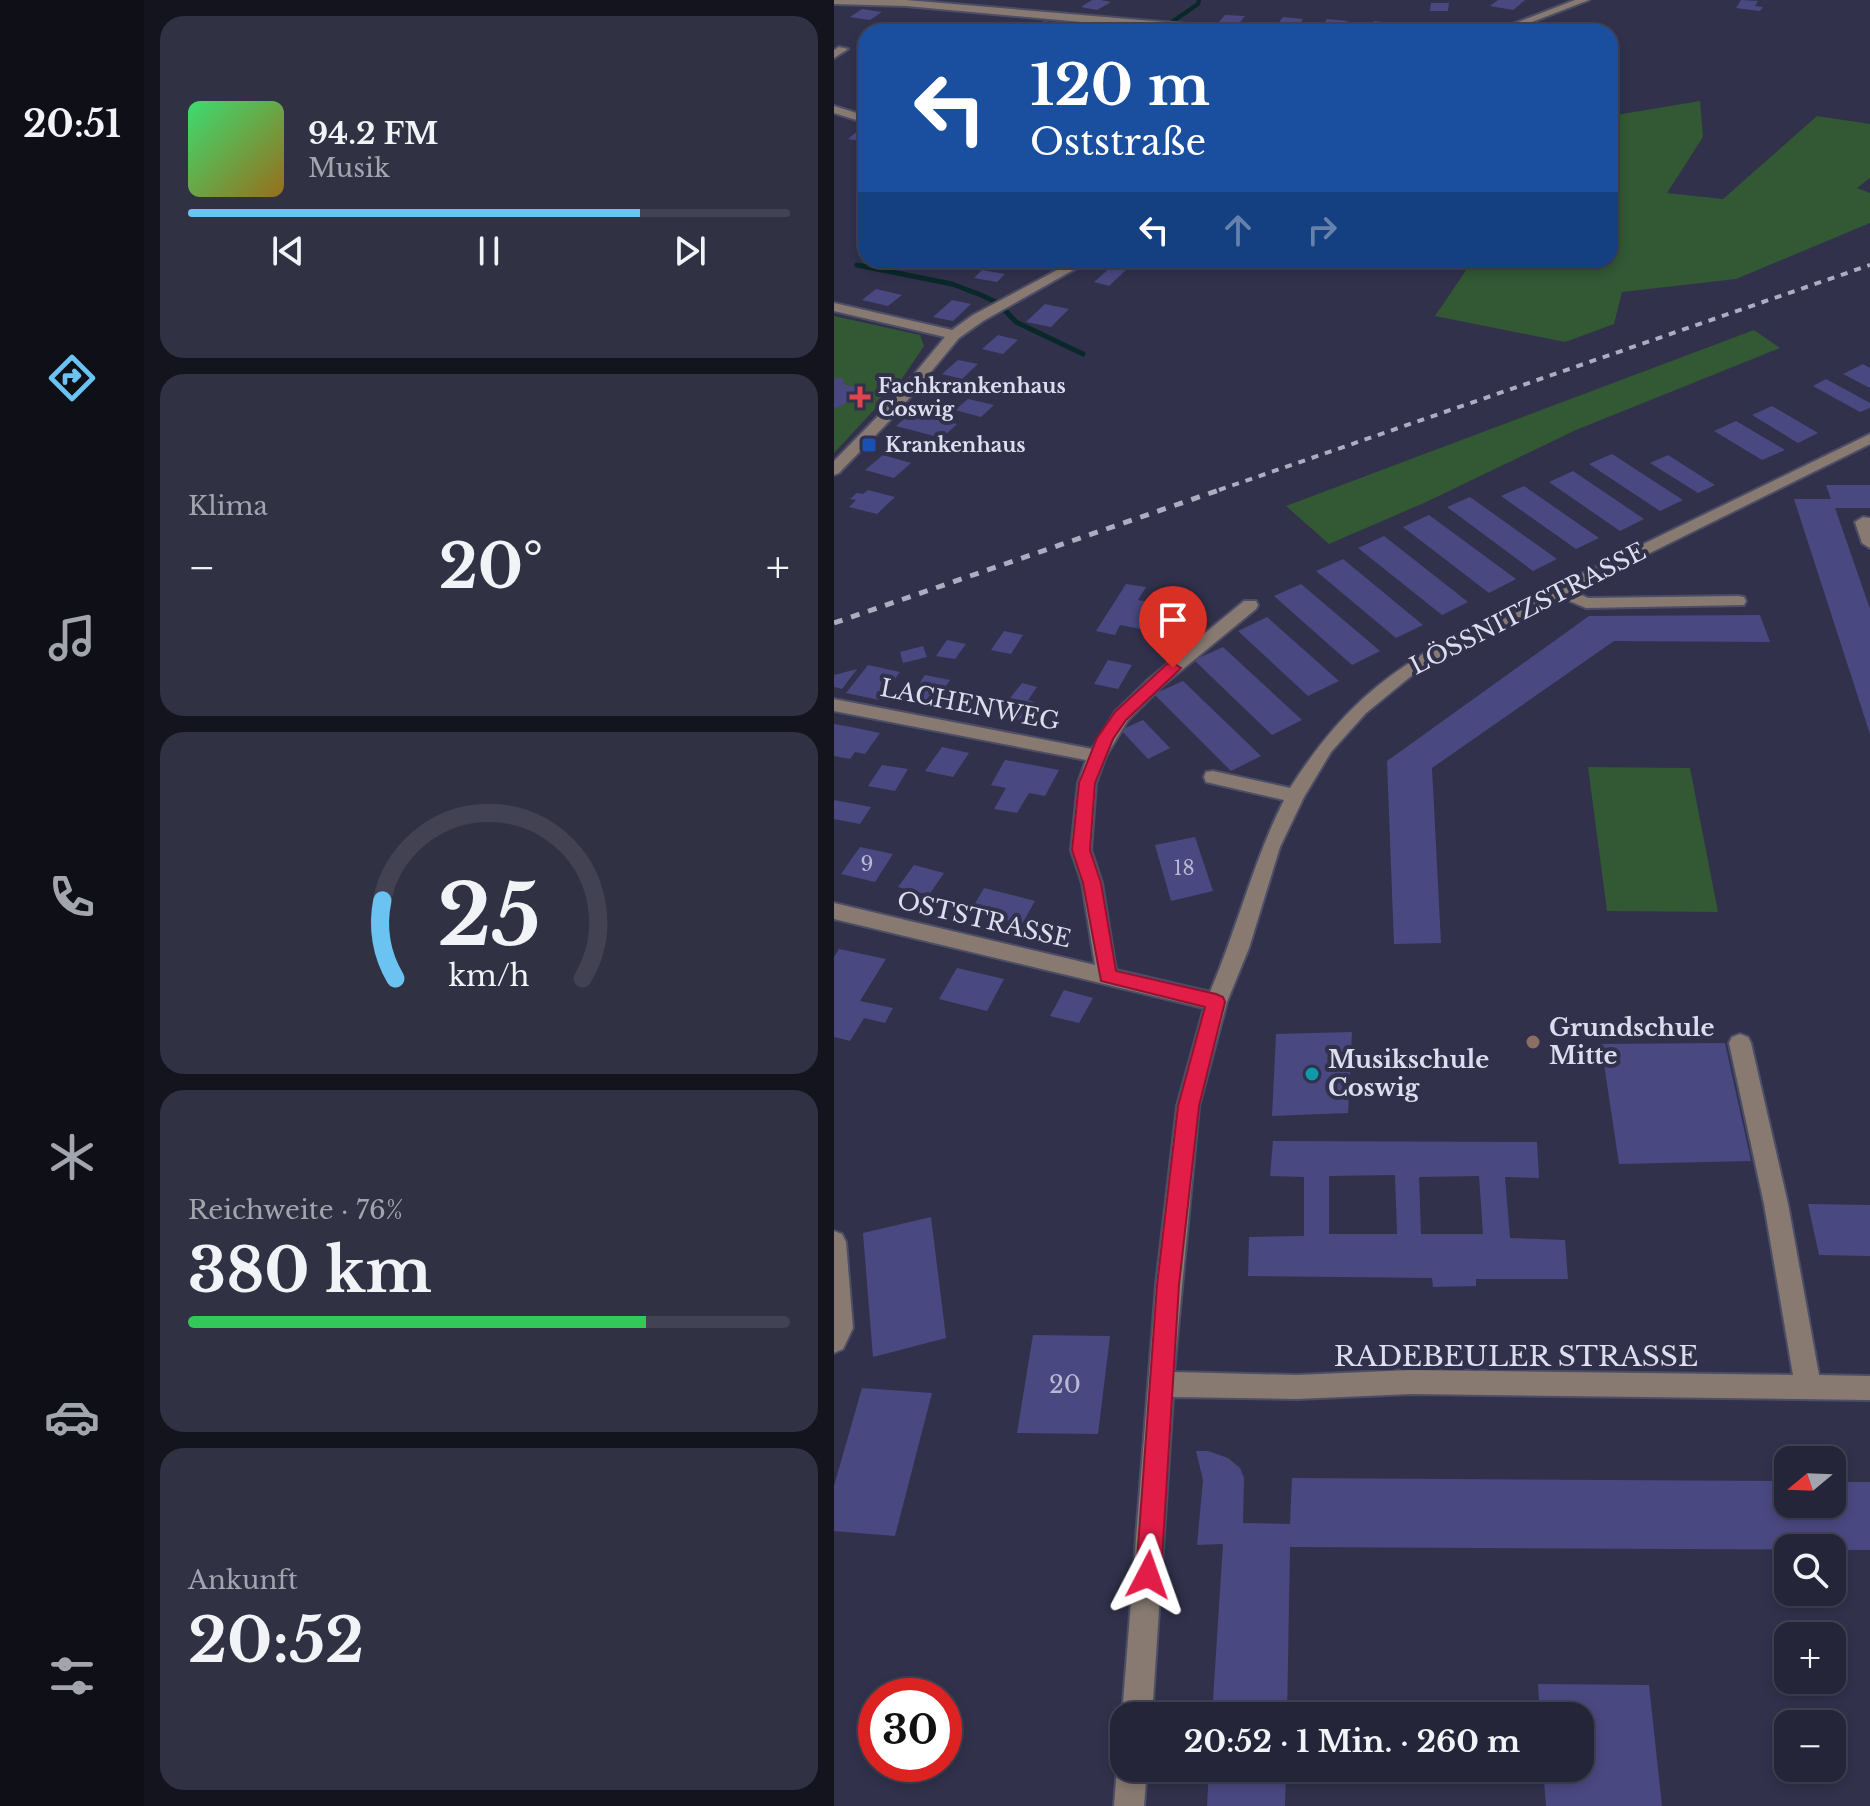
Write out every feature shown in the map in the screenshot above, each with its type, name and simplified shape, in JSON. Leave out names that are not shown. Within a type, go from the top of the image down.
[{"type":"street","points":[[984,8],[1011,0]]},
{"type":"street","points":[[1519,24],[1584,0]]},
{"type":"street","points":[[834,1],[890,1],[984,8],[1127,24]]},
{"type":"street","points":[[834,109],[858,117]]},
{"type":"street","points":[[837,464],[891,411],[954,335],[978,318],[1070,268]]},
{"type":"street","points":[[834,307],[954,335]]},
{"type":"street","name":"LÖSSNITZSTRASSE","points":[[1138,1702],[1168,1285],[1188,1106],[1216,1002],[1239,948],[1270,847],[1295,796],[1325,748],[1360,709],[1410,668],[1870,438]]},
{"type":"street","points":[[1870,523],[1863,522],[1870,543]]},
{"type":"street","points":[[1560,591],[1586,603],[1738,601]]},
{"type":"street","points":[[1107,976],[1092,883],[1081,850],[1087,783],[1097,756],[1105,738],[1121,716],[1155,683],[1250,605]]},
{"type":"street","name":"LACHENWEG","points":[[834,705],[1097,756]]},
{"type":"street","points":[[1213,777],[1295,796]]},
{"type":"street","name":"OSTSTRASSE","points":[[834,911],[1216,1002]]},
{"type":"street","points":[[1740,1043],[1776,1204],[1808,1387]]},
{"type":"street","points":[[834,1242],[841,1328],[834,1341]]},
{"type":"street","name":"RADEBEULER STRASSE","points":[[1162,1384],[1297,1387],[1411,1382],[1870,1388]]},
{"type":"street","points":[[1129,1806],[1131,1782]]},
{"type":"green space","points":[[1700,101],[1703,137],[1667,193],[1723,199],[1817,116],[1870,124],[1870,178],[1857,188],[1870,193],[1870,223],[1736,279],[1622,292],[1614,324],[1565,342],[1435,316],[1468,268],[1618,268],[1618,115]]},
{"type":"green space","name":"Fachkrankenhaus Coswig","points":[[834,316],[920,335],[924,346],[899,383],[834,453]]},
{"type":"green space","points":[[1754,330],[1780,348],[1576,430],[1424,503],[1329,544],[1286,506]]},
{"type":"green space","points":[[1588,767],[1690,768],[1718,912],[1607,911]]},
{"type":"building","points":[[1092,0],[1111,2],[1097,10],[1081,7]]},
{"type":"building","points":[[1498,0],[1525,0],[1513,10],[1490,6]]},
{"type":"building","points":[[1741,0],[1758,1],[1755,6],[1763,7],[1760,11],[1736,8]]},
{"type":"building","points":[[1431,3],[1449,3],[1448,11],[1430,11]]},
{"type":"building","points":[[862,9],[882,12],[870,20],[850,17]]},
{"type":"building","points":[[1225,15],[1245,16],[1239,24],[1217,24]]},
{"type":"building","points":[[1283,17],[1303,19],[1300,24],[1278,24]]},
{"type":"building","points":[[1327,19],[1348,21],[1346,24],[1323,24]]},
{"type":"building","points":[[1374,21],[1393,23],[1392,24],[1372,24]]},
{"type":"building","points":[[858,131],[858,141],[848,139]]},
{"type":"building","points":[[1110,268],[1127,269],[1109,286],[1094,282]]},
{"type":"building","points":[[982,270],[1005,274],[997,282],[974,278]]},
{"type":"building","points":[[876,289],[902,295],[888,306],[862,300]]},
{"type":"building","points":[[952,300],[971,304],[953,321],[933,317]]},
{"type":"building","points":[[1045,304],[1069,309],[1051,327],[1026,322]]},
{"type":"building","points":[[998,335],[1018,340],[1003,354],[982,349]]},
{"type":"building","points":[[958,360],[978,364],[962,379],[942,374]]},
{"type":"building","points":[[1863,364],[1870,368],[1870,388],[1843,374]]},
{"type":"building","points":[[834,379],[845,381],[843,384],[862,389],[862,394],[837,408],[834,407]]},
{"type":"building","points":[[1826,379],[1870,403],[1870,408],[1860,412],[1813,386]]},
{"type":"building","points":[[968,399],[994,405],[981,417],[955,410]]},
{"type":"building","points":[[1772,406],[1818,433],[1798,443],[1752,415]]},
{"type":"building","points":[[911,413],[957,424],[942,438],[896,426]]},
{"type":"building","points":[[1736,421],[1785,450],[1762,460],[1714,431]]},
{"type":"building","points":[[1612,454],[1683,500],[1660,511],[1589,464]]},
{"type":"building","points":[[883,455],[911,463],[894,478],[865,470]]},
{"type":"building","points":[[1668,455],[1715,485],[1698,493],[1650,463]]},
{"type":"building","points":[[1573,471],[1644,519],[1620,531],[1549,482]]},
{"type":"building","points":[[1826,485],[1870,485],[1870,508],[1835,508],[1870,609],[1870,734],[1794,499],[1831,499]]},
{"type":"building","points":[[1524,486],[1599,538],[1576,549],[1501,496]]},
{"type":"building","points":[[868,490],[895,497],[877,514],[849,507],[856,500],[850,499]]},
{"type":"building","points":[[1470,497],[1557,559],[1533,571],[1447,507]]},
{"type":"building","points":[[1429,515],[1516,579],[1489,593],[1403,527]]},
{"type":"building","points":[[1384,536],[1468,602],[1442,615],[1358,548]]},
{"type":"building","points":[[1343,559],[1423,625],[1396,638],[1316,571]]},
{"type":"building","points":[[1126,584],[1146,587],[1138,600],[1192,610],[1177,636],[1120,625],[1115,635],[1096,631]]},
{"type":"building","points":[[1301,584],[1380,651],[1352,665],[1274,596]]},
{"type":"building","points":[[1760,615],[1770,642],[1614,641],[1432,768],[1441,943],[1394,944],[1387,761],[1589,616]]},
{"type":"building","points":[[1267,617],[1339,681],[1308,696],[1238,631]]},
{"type":"building","points":[[1004,631],[1023,635],[1011,654],[991,650]]},
{"type":"building","points":[[947,640],[966,644],[955,659],[936,656]]},
{"type":"building","points":[[923,646],[927,657],[903,663],[900,652]]},
{"type":"building","points":[[1223,647],[1302,720],[1272,735],[1194,660]]},
{"type":"building","points":[[1108,660],[1132,665],[1118,689],[1094,684]]},
{"type":"building","points":[[868,665],[900,672],[879,700],[846,693]]},
{"type":"building","points":[[857,669],[842,689],[834,687],[834,675]]},
{"type":"building","points":[[925,675],[950,680],[935,702],[910,697]]},
{"type":"building","points":[[1183,681],[1261,756],[1231,771],[1154,694]]},
{"type":"building","points":[[1022,683],[1037,687],[1028,700],[1034,702],[1021,721],[996,716]]},
{"type":"building","points":[[1143,720],[1170,748],[1148,759],[1121,730]]},
{"type":"building","points":[[834,724],[880,733],[865,754],[855,752],[850,759],[834,756]]},
{"type":"building","points":[[942,747],[969,753],[953,777],[925,771]]},
{"type":"building","points":[[1005,760],[1059,770],[1045,796],[1029,793],[1017,813],[994,809],[1006,788],[991,785]]},
{"type":"building","points":[[882,765],[908,769],[895,791],[868,786]]},
{"type":"building","points":[[834,800],[871,807],[860,824],[834,819]]},
{"type":"building","points":[[1195,837],[1213,891],[1171,901],[1155,845]]},
{"type":"building","points":[[860,847],[893,854],[875,882],[841,874]]},
{"type":"building","points":[[914,865],[944,873],[929,895],[898,887]]},
{"type":"building","points":[[984,888],[1035,901],[1022,924],[970,912]]},
{"type":"building","points":[[839,949],[886,959],[860,1001],[893,1008],[885,1023],[864,1018],[850,1041],[834,1037],[834,957]]},
{"type":"building","points":[[957,968],[1004,979],[987,1011],[939,999]]},
{"type":"building","points":[[1064,990],[1093,998],[1079,1023],[1050,1016]]},
{"type":"building","name":"Musikschule Coswig","points":[[1352,1032],[1348,1113],[1272,1116],[1276,1034]]},
{"type":"building","points":[[1725,1043],[1751,1161],[1619,1164],[1601,1044]]},
{"type":"building","points":[[1273,1141],[1537,1142],[1539,1178],[1505,1177],[1510,1238],[1565,1240],[1568,1279],[1476,1279],[1476,1286],[1433,1287],[1432,1278],[1248,1276],[1249,1237],[1304,1236],[1304,1177],[1270,1176]],"holes":[[[1395,1175],[1397,1234],[1329,1234],[1329,1176]],[[1479,1176],[1483,1234],[1421,1234],[1419,1177]]]},
{"type":"building","points":[[1808,1204],[1870,1205],[1870,1256],[1819,1255]]},
{"type":"building","points":[[931,1217],[946,1338],[873,1357],[863,1233]]},
{"type":"building","points":[[1033,1335],[1110,1336],[1098,1434],[1017,1433]]},
{"type":"building","points":[[862,1388],[932,1393],[895,1536],[834,1531],[834,1486]]},
{"type":"building","points":[[1196,1451],[1208,1451],[1228,1458],[1240,1468],[1244,1478],[1243,1523],[1290,1524],[1292,1478],[1774,1481],[1774,1518],[1846,1518],[1846,1482],[1870,1482],[1870,1550],[1846,1550],[1846,1534],[1774,1534],[1774,1550],[1290,1547],[1287,1702],[1213,1702],[1223,1544],[1197,1545],[1203,1480]]},
{"type":"building","points":[[1538,1684],[1649,1685],[1662,1806],[1546,1806],[1544,1782],[1594,1782],[1594,1702],[1539,1702]]},
{"type":"building","points":[[1208,1782],[1286,1782],[1285,1806],[1207,1806]]},
{"type":"waterway","points":[[1169,24],[1198,4],[1199,0]]},
{"type":"waterway","points":[[872,268],[952,284],[981,295],[998,303],[1016,322],[1083,354]]},
{"type":"railway","points":[[1219,490],[1870,265]]},
{"type":"railway","points":[[834,623],[1225,488]]},
{"type":"place","name":"Fachkrankenhaus Coswig","points":[[860,397]]},
{"type":"place","name":"Krankenhaus","points":[[869,445]]},
{"type":"place","name":"Grundschule Mitte","points":[[1533,1042]]},
{"type":"place","name":"Musikschule Coswig","points":[[1312,1074]]},
{"type":"route","points":[[1148,1575],[1168,1285],[1188,1106],[1216,1002],[1107,976],[1092,883],[1081,850],[1087,783],[1105,738],[1121,716],[1173,668]]}]
